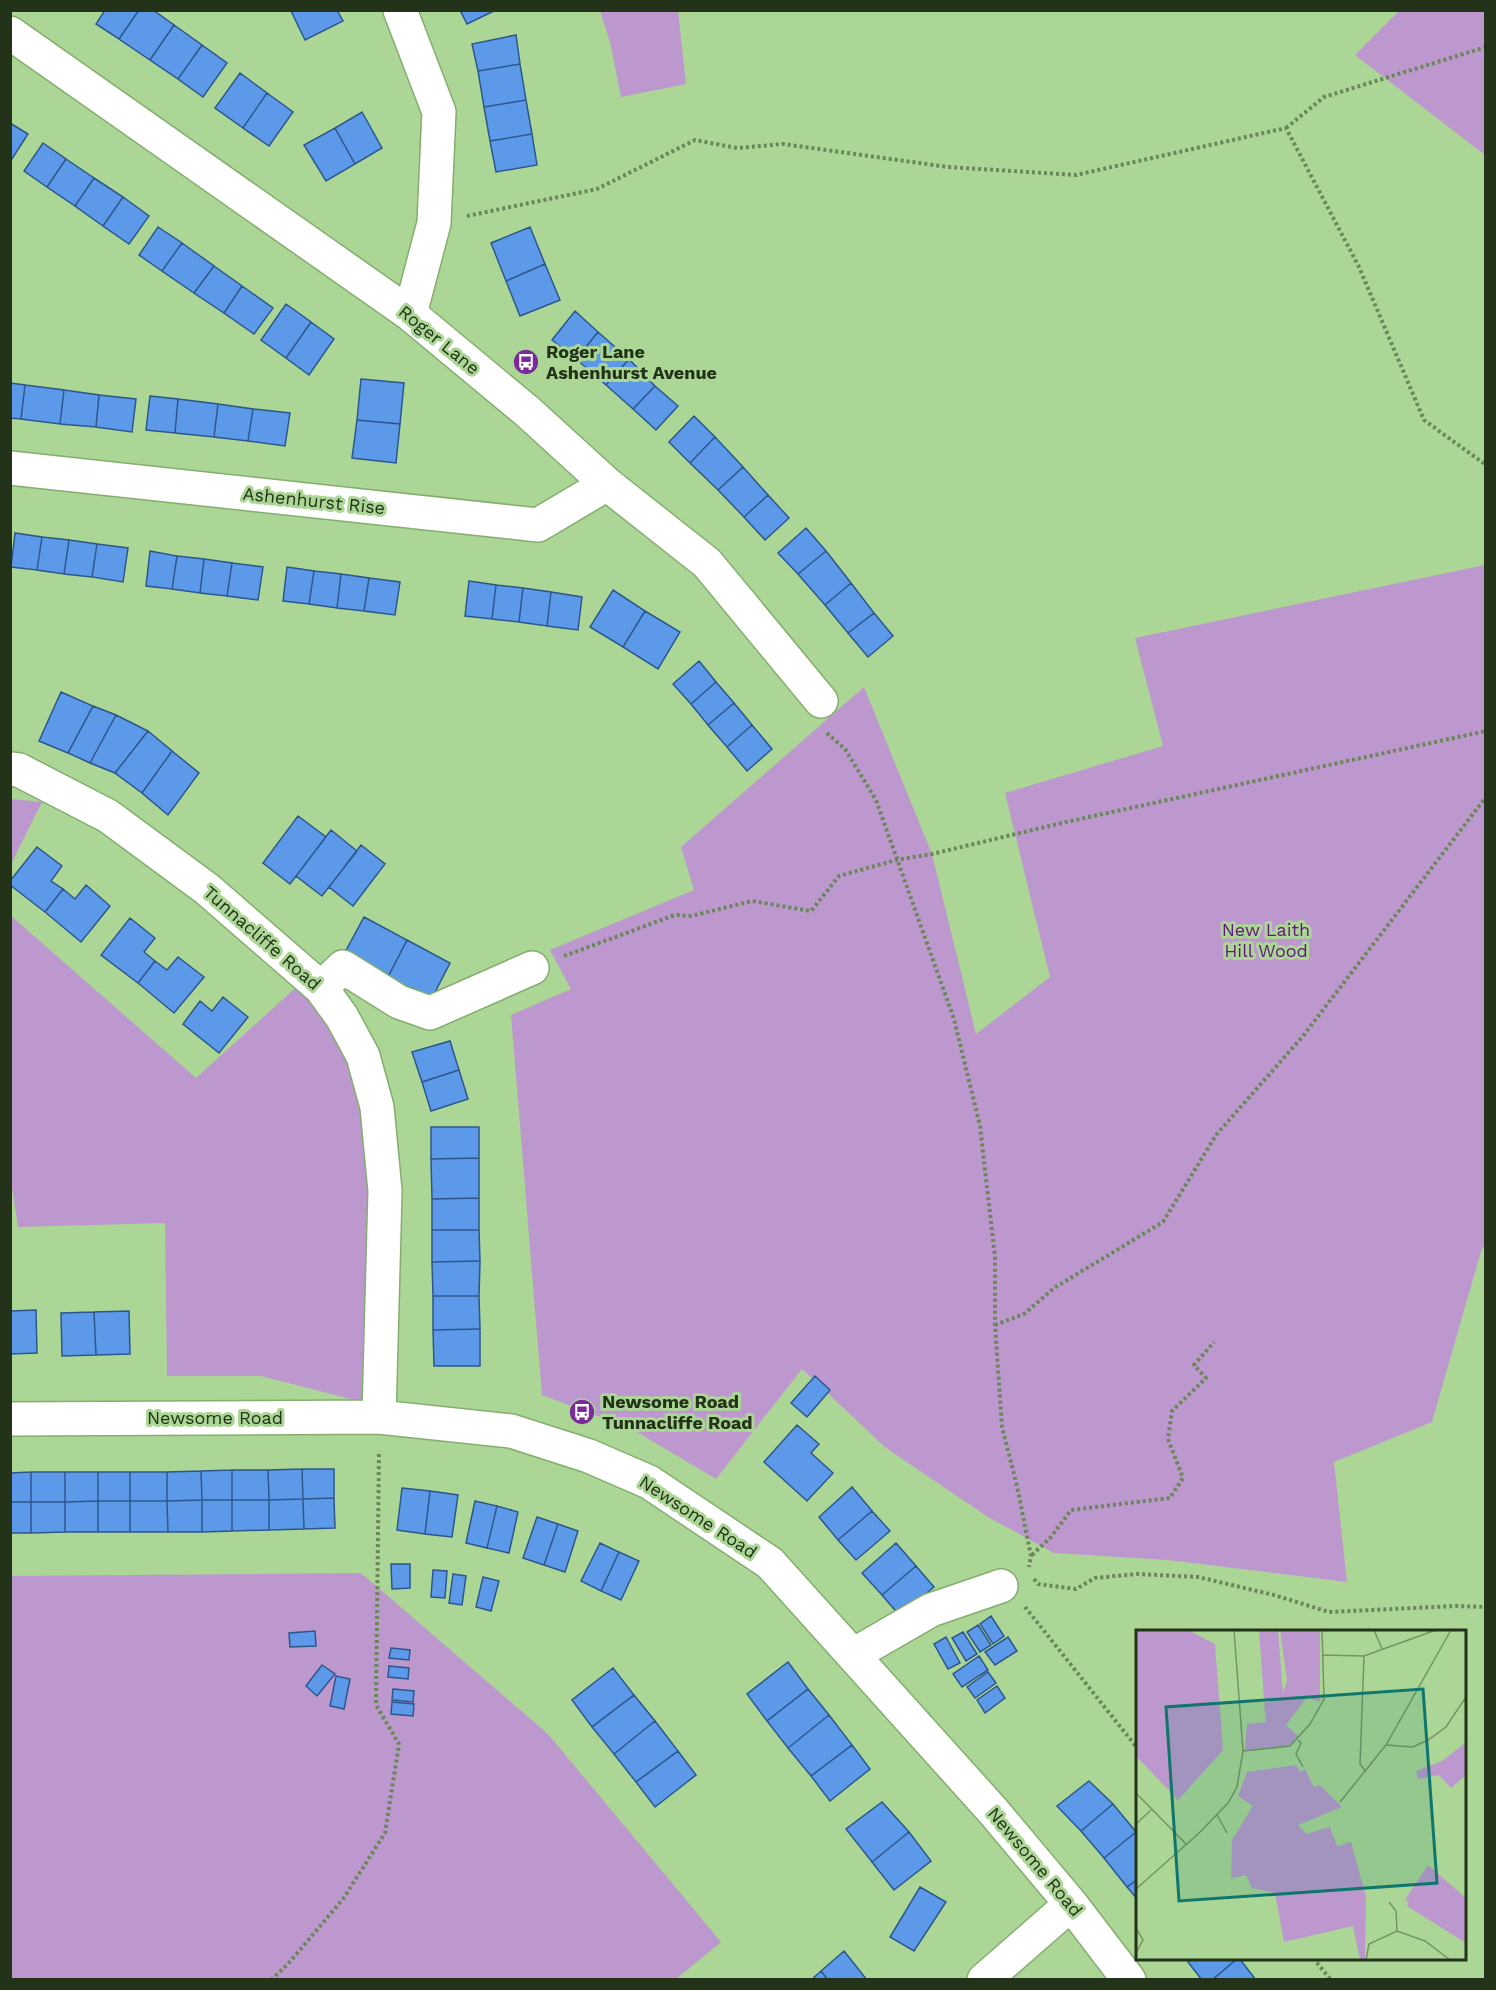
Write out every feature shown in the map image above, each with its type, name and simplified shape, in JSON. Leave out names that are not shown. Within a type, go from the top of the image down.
[{"type":"street","points":[[400,10],[439,112],[434,223],[410,314]]},
{"type":"street","name":"Roger Lane","points":[[10,33],[410,314],[528,412],[607,484],[707,563],[821,701]]},
{"type":"street","name":"Ashenhurst Rise","points":[[10,468],[538,525],[607,484]]},
{"type":"street","name":"Tunnacliffe Road","points":[[10,769],[19,770],[108,816],[207,889],[321,988],[342,1017],[363,1056],[377,1107],[385,1191],[380,1417]]},
{"type":"street","points":[[321,988],[343,967],[399,1002],[430,1013],[532,968]]},
{"type":"street","name":"Newsome Road","points":[[10,1419],[380,1417],[511,1431],[588,1456],[649,1482],[770,1563],[993,1811],[1071,1904],[1129,1980]]},
{"type":"street","points":[[853,1655],[931,1610],[1014,1579]]},
{"type":"street","points":[[984,1980],[1071,1904]]},
{"type":"path","points":[[434,223],[597,189],[695,140],[737,148],[783,144],[948,167],[1076,175],[1286,128],[1324,97],[1485,47]]},
{"type":"path","points":[[1286,128],[1359,267],[1424,420],[1485,465]]},
{"type":"path","points":[[821,701],[825,707],[821,728],[845,749],[876,800],[954,1019],[980,1126],[995,1257],[995,1325],[1002,1427],[1031,1556],[1031,1564],[1014,1579]]},
{"type":"path","points":[[532,968],[675,915],[691,916],[752,900],[811,911],[839,876],[896,860],[932,854],[1066,822],[1485,731]]},
{"type":"path","points":[[995,1325],[1024,1314],[1054,1288],[1163,1222],[1216,1135],[1303,1036],[1478,810],[1485,797]]},
{"type":"path","points":[[1031,1556],[1051,1537],[1071,1510],[1170,1498],[1183,1478],[1168,1439],[1172,1411],[1206,1378],[1194,1365],[1214,1342]]},
{"type":"path","points":[[271,1980],[288,1964],[343,1899],[385,1833],[399,1744],[376,1705],[380,1417]]},
{"type":"path","points":[[1014,1579],[1076,1589],[1095,1578],[1137,1574],[1198,1577],[1274,1595],[1329,1612],[1456,1606],[1485,1607]]},
{"type":"path","points":[[1014,1579],[1024,1607],[1136,1748]]},
{"type":"path","points":[[1314,1960],[1331,1980]]},
{"type":"green space","points":[[600,11],[678,11],[686,84],[621,97],[610,42]]},
{"type":"green space","points":[[1399,11],[1485,11],[1485,155],[1355,55]]},
{"type":"green space","name":"New Laith Hill Wood","points":[[1485,565],[1485,1247],[1482,1248],[1432,1422],[1334,1462],[1347,1582],[1168,1560],[1054,1553],[988,1517],[886,1448],[802,1369],[716,1479],[632,1429],[542,1395],[511,1015],[571,989],[550,950],[694,890],[681,847],[864,687],[932,854],[976,1034],[1050,977],[1005,793],[1163,746],[1135,638]]},
{"type":"green space","points":[[10,799],[42,802],[11,864]]},
{"type":"green space","points":[[10,915],[196,1078],[303,981],[353,1055],[375,1197],[370,1404],[261,1376],[167,1376],[165,1223],[18,1227],[10,1175]]},
{"type":"green space","points":[[361,1573],[548,1734],[721,1942],[676,1979],[11,1979],[10,1576]]},
{"type":"building","points":[[105,10],[139,10],[119,39],[96,24]]},
{"type":"building","points":[[139,10],[153,10],[174,25],[150,60],[119,39]]},
{"type":"building","points":[[337,10],[343,21],[305,40],[291,11]]},
{"type":"building","points":[[460,10],[496,10],[467,24]]},
{"type":"building","points":[[174,25],[202,45],[178,79],[150,60]]},
{"type":"building","points":[[516,35],[520,64],[478,71],[472,44]]},
{"type":"building","points":[[202,45],[227,63],[203,97],[178,79]]},
{"type":"building","points":[[520,64],[526,100],[484,107],[478,71]]},
{"type":"building","points":[[240,73],[267,93],[243,128],[215,108]]},
{"type":"building","points":[[267,93],[293,112],[269,146],[243,128]]},
{"type":"building","points":[[526,100],[532,134],[490,141],[484,107]]},
{"type":"building","points":[[362,112],[382,148],[355,164],[335,128]]},
{"type":"building","points":[[10,123],[28,134],[10,162]]},
{"type":"building","points":[[335,128],[355,164],[326,181],[304,145]]},
{"type":"building","points":[[532,134],[537,165],[496,172],[490,141]]},
{"type":"building","points":[[43,143],[66,159],[47,187],[24,171]]},
{"type":"building","points":[[66,159],[94,178],[75,206],[47,187]]},
{"type":"building","points":[[94,178],[123,197],[103,226],[75,206]]},
{"type":"building","points":[[123,197],[149,216],[129,244],[103,226]]},
{"type":"building","points":[[158,227],[182,243],[162,271],[139,255]]},
{"type":"building","points":[[530,227],[545,264],[506,281],[491,243]]},
{"type":"building","points":[[182,243],[214,266],[194,293],[162,271]]},
{"type":"building","points":[[545,264],[560,300],[520,316],[506,281]]},
{"type":"building","points":[[214,266],[242,286],[224,313],[194,293]]},
{"type":"building","points":[[242,286],[273,308],[254,334],[224,313]]},
{"type":"building","points":[[286,304],[311,322],[286,358],[261,340]]},
{"type":"building","points":[[575,311],[598,332],[576,359],[552,340]]},
{"type":"building","points":[[311,322],[334,339],[309,375],[286,358]]},
{"type":"building","points":[[598,332],[629,359],[606,385],[576,359]]},
{"type":"building","points":[[629,359],[655,386],[633,409],[606,385]]},
{"type":"building","points":[[361,379],[404,383],[400,424],[357,420]]},
{"type":"building","points":[[10,383],[25,385],[21,419],[10,418]]},
{"type":"building","points":[[25,385],[64,390],[60,424],[21,419]]},
{"type":"building","points":[[655,386],[678,406],[656,430],[633,409]]},
{"type":"building","points":[[64,390],[99,395],[96,427],[60,424]]},
{"type":"building","points":[[99,395],[136,399],[132,432],[96,427]]},
{"type":"building","points":[[150,396],[178,399],[175,433],[146,430]]},
{"type":"building","points":[[178,399],[218,404],[214,437],[175,433]]},
{"type":"building","points":[[218,404],[253,409],[248,441],[214,437]]},
{"type":"building","points":[[253,409],[290,413],[285,446],[248,441]]},
{"type":"building","points":[[694,416],[715,437],[690,463],[669,442]]},
{"type":"building","points":[[357,420],[400,424],[396,463],[352,458]]},
{"type":"building","points":[[715,437],[743,467],[718,490],[690,463]]},
{"type":"building","points":[[743,467],[768,495],[744,517],[718,490]]},
{"type":"building","points":[[768,495],[789,518],[765,540],[744,517]]},
{"type":"building","points":[[806,528],[826,551],[798,574],[778,553]]},
{"type":"building","points":[[15,533],[42,537],[37,570],[11,567]]},
{"type":"building","points":[[42,537],[69,540],[64,574],[37,570]]},
{"type":"building","points":[[69,540],[97,544],[92,577],[64,574]]},
{"type":"building","points":[[97,544],[128,548],[123,582],[92,577]]},
{"type":"building","points":[[150,551],[177,556],[172,589],[146,586]]},
{"type":"building","points":[[826,551],[851,583],[825,605],[798,574]]},
{"type":"building","points":[[177,556],[204,559],[200,593],[172,589]]},
{"type":"building","points":[[204,559],[232,563],[227,596],[200,593]]},
{"type":"building","points":[[232,563],[263,567],[258,600],[227,596]]},
{"type":"building","points":[[287,567],[314,571],[309,604],[283,601]]},
{"type":"building","points":[[314,571],[341,574],[337,608],[309,604]]},
{"type":"building","points":[[341,574],[369,578],[364,611],[337,608]]},
{"type":"building","points":[[369,578],[400,582],[395,615],[364,611]]},
{"type":"building","points":[[469,581],[496,585],[492,619],[465,616]]},
{"type":"building","points":[[851,583],[874,613],[848,633],[825,605]]},
{"type":"building","points":[[496,585],[523,588],[519,622],[492,619]]},
{"type":"building","points":[[523,588],[551,592],[547,626],[519,622]]},
{"type":"building","points":[[613,590],[645,611],[623,647],[590,627]]},
{"type":"building","points":[[551,592],[582,597],[578,630],[547,626]]},
{"type":"building","points":[[645,611],[680,632],[658,669],[623,647]]},
{"type":"building","points":[[874,613],[893,636],[868,657],[848,633]]},
{"type":"building","points":[[699,661],[716,682],[691,704],[673,684]]},
{"type":"building","points":[[716,682],[734,703],[708,725],[691,704]]},
{"type":"building","points":[[61,692],[93,706],[68,753],[39,741]]},
{"type":"building","points":[[734,703],[752,725],[727,747],[708,725]]},
{"type":"building","points":[[93,706],[116,715],[90,763],[68,753]]},
{"type":"building","points":[[116,715],[148,731],[115,773],[90,763]]},
{"type":"building","points":[[752,725],[772,749],[747,771],[727,747]]},
{"type":"building","points":[[148,731],[172,751],[142,793],[115,773]]},
{"type":"building","points":[[172,751],[199,773],[168,815],[142,793]]},
{"type":"building","points":[[298,816],[326,837],[290,884],[263,863]]},
{"type":"building","points":[[331,830],[357,851],[322,896],[296,876]]},
{"type":"building","points":[[361,845],[385,864],[353,906],[329,887]]},
{"type":"building","points":[[37,847],[62,866],[51,881],[63,889],[45,912],[10,885],[10,881]]},
{"type":"building","points":[[86,885],[110,906],[81,942],[45,912],[63,889],[75,899]]},
{"type":"building","points":[[364,917],[407,940],[387,979],[343,956]]},
{"type":"building","points":[[130,918],[155,938],[144,952],[155,961],[138,983],[101,955]]},
{"type":"building","points":[[407,940],[450,963],[432,998],[412,988],[410,992],[387,979]]},
{"type":"building","points":[[178,957],[204,977],[174,1013],[138,983],[155,961],[167,970]]},
{"type":"building","points":[[223,997],[248,1017],[219,1053],[183,1024],[200,1001],[212,1011]]},
{"type":"building","points":[[450,1041],[459,1070],[422,1082],[412,1052]]},
{"type":"building","points":[[459,1070],[468,1099],[431,1111],[422,1082]]},
{"type":"building","points":[[431,1127],[479,1127],[479,1158],[431,1159]]},
{"type":"building","points":[[479,1158],[479,1198],[432,1199],[431,1159]]},
{"type":"building","points":[[479,1198],[479,1230],[432,1230],[432,1199]]},
{"type":"building","points":[[432,1230],[479,1230],[480,1261],[432,1262]]},
{"type":"building","points":[[480,1261],[479,1296],[433,1296],[432,1262]]},
{"type":"building","points":[[433,1296],[479,1296],[480,1329],[433,1330]]},
{"type":"building","points":[[36,1310],[37,1353],[10,1354],[10,1311]]},
{"type":"building","points":[[129,1311],[130,1354],[96,1355],[94,1312]]},
{"type":"building","points":[[94,1312],[96,1355],[62,1356],[61,1313]]},
{"type":"building","points":[[480,1329],[480,1366],[434,1366],[433,1330]]},
{"type":"building","points":[[815,1376],[830,1390],[807,1417],[791,1403]]},
{"type":"building","points":[[797,1425],[819,1444],[811,1453],[833,1473],[807,1501],[764,1462]]},
{"type":"building","points":[[302,1469],[334,1469],[334,1498],[303,1499]]},
{"type":"building","points":[[302,1469],[303,1499],[269,1500],[268,1470]]},
{"type":"building","points":[[232,1470],[268,1470],[269,1500],[232,1500]]},
{"type":"building","points":[[232,1470],[232,1500],[202,1500],[201,1471]]},
{"type":"building","points":[[201,1471],[202,1500],[167,1501],[167,1472]]},
{"type":"building","points":[[31,1472],[65,1472],[65,1502],[31,1502]]},
{"type":"building","points":[[31,1472],[31,1502],[10,1502],[10,1473]]},
{"type":"building","points":[[65,1472],[98,1472],[98,1501],[65,1502]]},
{"type":"building","points":[[98,1472],[130,1472],[130,1501],[98,1501]]},
{"type":"building","points":[[130,1472],[167,1472],[167,1501],[130,1501]]},
{"type":"building","points":[[852,1487],[872,1511],[838,1540],[819,1517]]},
{"type":"building","points":[[402,1488],[430,1491],[425,1534],[397,1530]]},
{"type":"building","points":[[430,1491],[458,1495],[452,1537],[425,1534]]},
{"type":"building","points":[[334,1498],[335,1528],[304,1529],[303,1499]]},
{"type":"building","points":[[303,1499],[304,1529],[269,1530],[269,1500]]},
{"type":"building","points":[[202,1500],[232,1500],[232,1531],[202,1532]]},
{"type":"building","points":[[202,1500],[202,1532],[168,1532],[167,1501]]},
{"type":"building","points":[[232,1500],[269,1500],[269,1530],[232,1531]]},
{"type":"building","points":[[98,1501],[130,1501],[130,1532],[98,1532]]},
{"type":"building","points":[[98,1501],[98,1532],[65,1532],[65,1502]]},
{"type":"building","points":[[130,1501],[167,1501],[168,1532],[130,1532]]},
{"type":"building","points":[[475,1501],[497,1506],[487,1548],[466,1543]]},
{"type":"building","points":[[10,1502],[31,1502],[31,1533],[10,1533]]},
{"type":"building","points":[[31,1502],[65,1502],[65,1532],[31,1533]]},
{"type":"building","points":[[497,1506],[518,1512],[509,1553],[487,1548]]},
{"type":"building","points":[[872,1511],[890,1531],[856,1560],[838,1540]]},
{"type":"building","points":[[537,1517],[558,1524],[544,1565],[523,1558]]},
{"type":"building","points":[[558,1524],[578,1531],[565,1572],[544,1565]]},
{"type":"building","points":[[600,1543],[619,1552],[601,1591],[581,1581]]},
{"type":"building","points":[[896,1543],[916,1566],[882,1595],[862,1573]]},
{"type":"building","points":[[619,1552],[639,1561],[621,1600],[601,1591]]},
{"type":"building","points":[[391,1564],[410,1564],[410,1588],[392,1589]]},
{"type":"building","points":[[916,1566],[934,1587],[900,1616],[882,1595]]},
{"type":"building","points":[[433,1570],[447,1571],[445,1598],[431,1597]]},
{"type":"building","points":[[453,1574],[466,1576],[462,1605],[449,1603]]},
{"type":"building","points":[[483,1577],[499,1581],[491,1611],[476,1607]]},
{"type":"building","points":[[991,1616],[1004,1636],[993,1644],[980,1624]]},
{"type":"building","points":[[978,1625],[991,1645],[980,1652],[967,1632]]},
{"type":"building","points":[[315,1631],[316,1646],[290,1647],[289,1633]]},
{"type":"building","points":[[963,1632],[977,1654],[966,1661],[952,1638]]},
{"type":"building","points":[[946,1637],[960,1663],[948,1669],[934,1644]]},
{"type":"building","points":[[1008,1637],[1017,1651],[995,1665],[985,1652]]},
{"type":"building","points":[[391,1648],[410,1650],[409,1660],[389,1658]]},
{"type":"building","points":[[979,1656],[988,1670],[962,1687],[953,1674]]},
{"type":"building","points":[[788,1662],[808,1689],[767,1721],[747,1694]]},
{"type":"building","points":[[322,1665],[335,1674],[317,1696],[306,1686]]},
{"type":"building","points":[[389,1666],[409,1668],[408,1679],[388,1677]]},
{"type":"building","points":[[613,1668],[634,1695],[592,1727],[572,1700]]},
{"type":"building","points":[[988,1672],[996,1683],[975,1698],[967,1687]]},
{"type":"building","points":[[336,1676],[350,1679],[344,1709],[330,1706]]},
{"type":"building","points":[[997,1686],[1005,1698],[985,1713],[977,1700]]},
{"type":"building","points":[[393,1689],[414,1691],[413,1702],[392,1700]]},
{"type":"building","points":[[808,1689],[829,1715],[788,1748],[767,1721]]},
{"type":"building","points":[[634,1695],[655,1721],[614,1754],[592,1727]]},
{"type":"building","points":[[392,1702],[414,1704],[413,1716],[391,1714]]},
{"type":"building","points":[[829,1715],[852,1745],[811,1776],[788,1748]]},
{"type":"building","points":[[655,1721],[678,1751],[636,1782],[614,1754]]},
{"type":"building","points":[[852,1745],[870,1769],[830,1801],[811,1776]]},
{"type":"building","points":[[678,1751],[696,1775],[655,1807],[636,1782]]},
{"type":"building","points":[[1089,1781],[1113,1804],[1081,1831],[1057,1806]]},
{"type":"building","points":[[882,1802],[909,1832],[872,1862],[846,1829]]},
{"type":"building","points":[[1113,1804],[1136,1832],[1104,1858],[1081,1831]]},
{"type":"building","points":[[909,1832],[931,1861],[894,1890],[872,1862]]},
{"type":"building","points":[[1136,1832],[1136,1880],[1127,1887],[1104,1858]]},
{"type":"building","points":[[1136,1880],[1136,1898],[1127,1887]]},
{"type":"building","points":[[920,1887],[946,1902],[914,1951],[890,1937]]},
{"type":"building","points":[[844,1951],[867,1980],[828,1980],[821,1971]]},
{"type":"building","points":[[1190,1960],[1236,1960],[1212,1980],[1202,1980],[1188,1962]]},
{"type":"building","points":[[1236,1960],[1241,1960],[1256,1980],[1212,1980]]},
{"type":"building","points":[[821,1971],[828,1980],[811,1980]]},
{"type":"place","name":"Roger Lane Ashenhurst Avenue","points":[[526,362]]},
{"type":"place","name":"Newsome Road Tunnacliffe Road","points":[[582,1412]]}]
